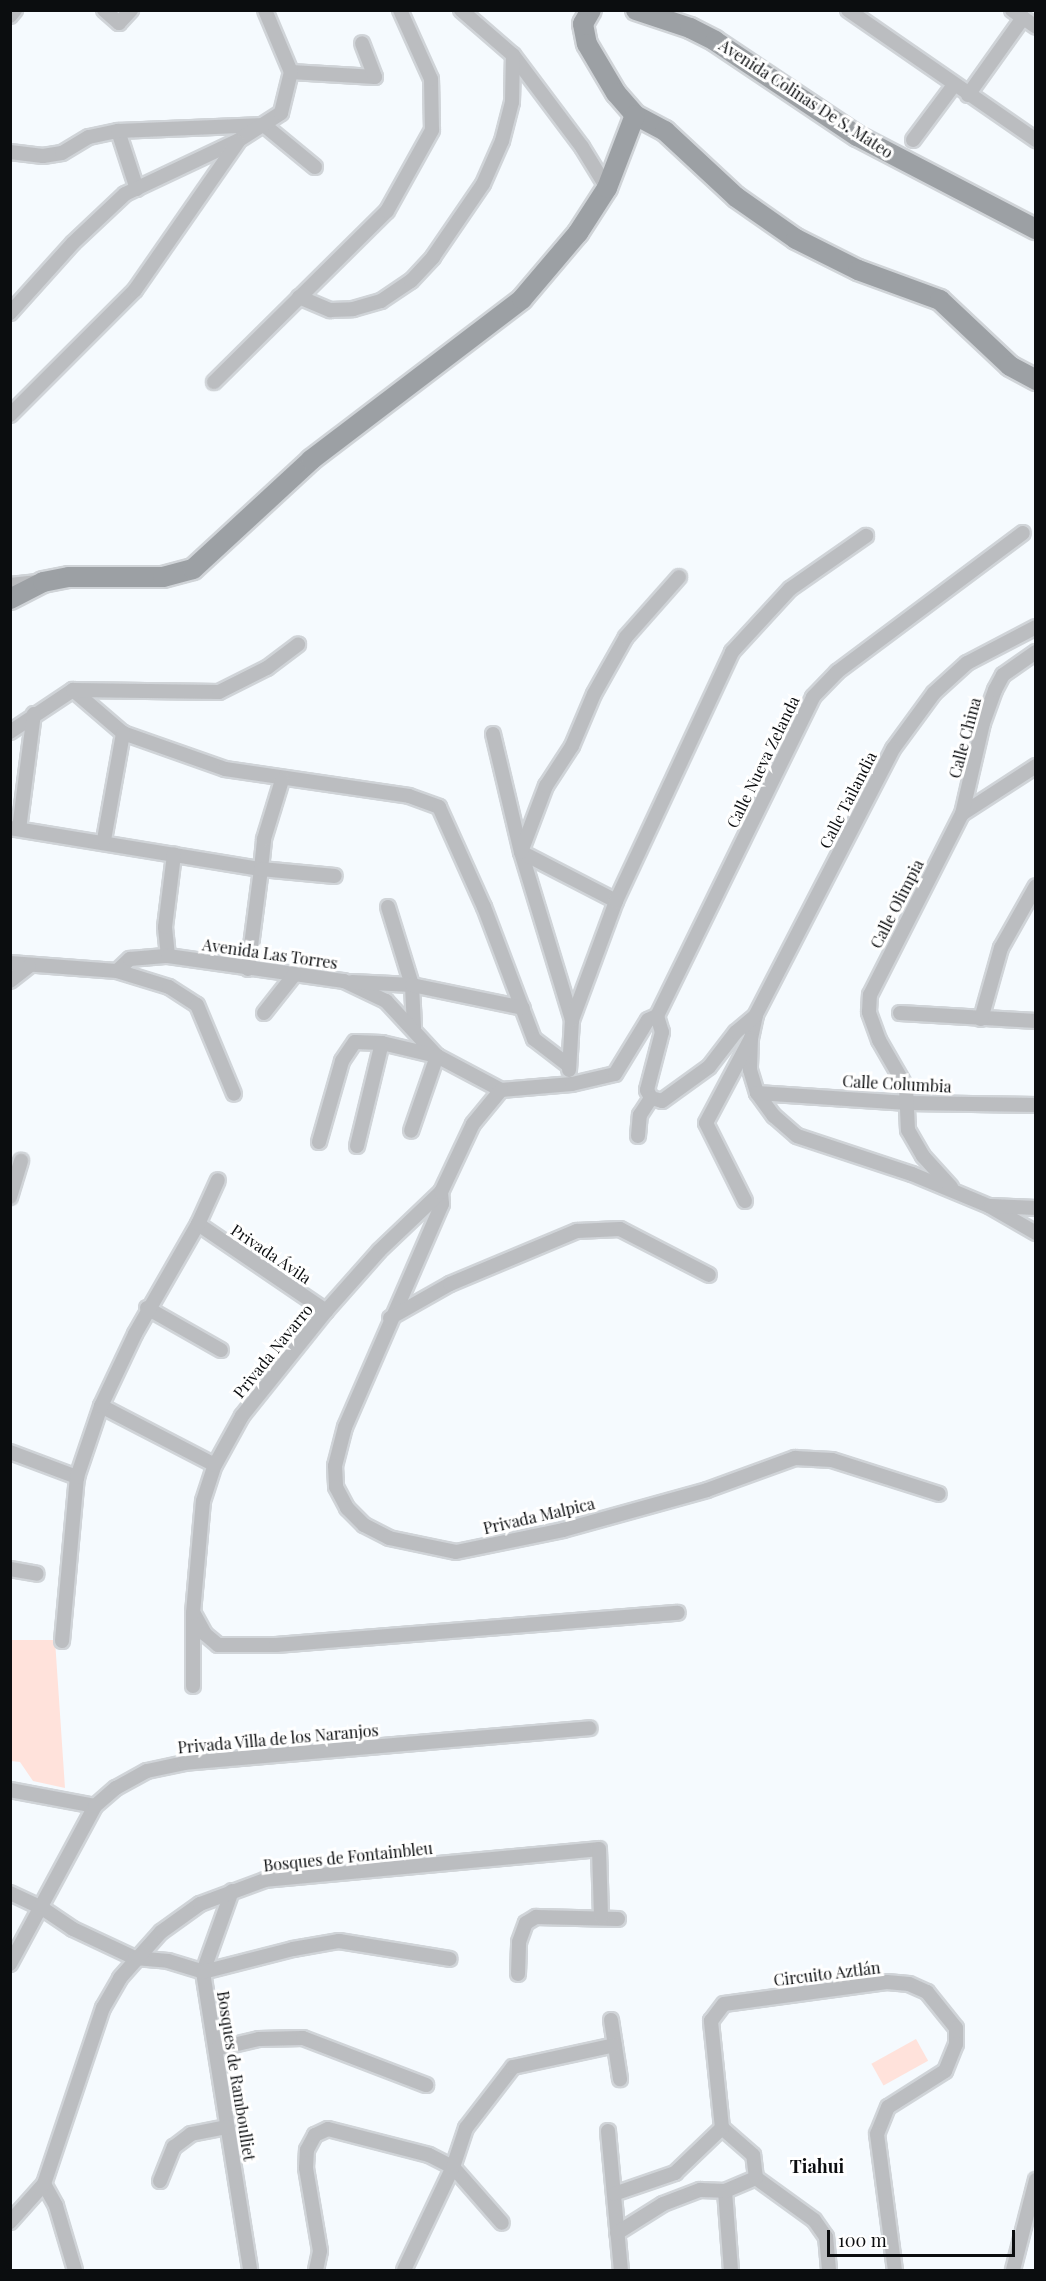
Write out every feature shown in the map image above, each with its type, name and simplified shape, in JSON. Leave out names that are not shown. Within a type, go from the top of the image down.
[{"type":"street","points":[[10,16],[15,10]]},
{"type":"street","points":[[104,10],[119,23],[131,10]]},
{"type":"street","points":[[10,313],[73,243],[125,194],[239,140],[281,113],[291,72],[265,10]]},
{"type":"street","points":[[214,382],[387,211],[432,130],[431,79],[400,10]]},
{"type":"street","points":[[461,10],[513,55],[582,147],[607,188]]},
{"type":"street","points":[[591,10],[583,24],[587,44],[615,93],[635,115],[666,131],[736,197],[796,239],[858,270],[940,300],[1010,366],[1035,380]]},
{"type":"street","name":"Avenida Colinas De S. Mateo","points":[[636,10],[690,28],[715,41],[857,136],[1035,229]]},
{"type":"street","points":[[848,10],[954,86],[1035,140]]},
{"type":"street","points":[[968,95],[1017,14],[1035,27]]},
{"type":"street","points":[[291,72],[375,77],[362,44]]},
{"type":"street","points":[[299,297],[330,310],[353,309],[381,301],[411,281],[433,257],[483,183],[502,141],[512,102],[513,55]]},
{"type":"street","points":[[913,140],[954,86]]},
{"type":"street","points":[[10,585],[69,577],[163,577],[193,568],[311,460],[522,299],[578,233],[607,188],[635,115]]},
{"type":"street","points":[[10,152],[43,156],[62,153],[89,137],[118,131],[264,125],[315,167]]},
{"type":"street","points":[[118,131],[136,189]]},
{"type":"street","points":[[10,415],[135,290],[239,140]]},
{"type":"street","name":"Calle Nueva Zelanda","points":[[657,1016],[813,697],[837,672],[1023,533]]},
{"type":"street","points":[[572,1084],[568,1065],[572,1020],[615,901],[732,652],[790,589],[866,536]]},
{"type":"street","points":[[521,852],[546,786],[572,746],[594,694],[626,637],[679,577]]},
{"type":"street","points":[[10,599],[43,582]]},
{"type":"street","name":"Calle Tailandia","points":[[751,1038],[756,1015],[893,749],[934,693],[967,663],[1035,627]]},
{"type":"street","points":[[10,732],[73,690],[219,692],[267,668],[298,645]]},
{"type":"street","name":"Calle China","points":[[962,814],[983,723],[995,690],[1010,669],[1035,652]]},
{"type":"street","points":[[73,690],[123,733],[225,769],[282,780],[409,796],[439,807],[534,1039],[568,1065]]},
{"type":"street","points":[[34,714],[15,828],[104,840],[174,855],[335,876]]},
{"type":"street","points":[[104,840],[123,733]]},
{"type":"street","points":[[493,734],[521,852],[572,1020]]},
{"type":"street","points":[[962,814],[1035,766]]},
{"type":"street","points":[[248,969],[264,839],[282,780]]},
{"type":"street","name":"Calle Olimpia","points":[[908,1103],[906,1087],[879,1040],[869,1012],[870,995],[962,814]]},
{"type":"street","points":[[521,852],[615,901]]},
{"type":"street","points":[[168,956],[165,927],[174,855]]},
{"type":"street","points":[[981,1019],[1001,948],[1035,886]]},
{"type":"street","points":[[388,907],[412,985],[414,1028]]},
{"type":"street","name":"Avenida Las Torres","points":[[117,971],[130,959],[168,956],[344,981],[386,1001],[414,1028],[437,1056],[501,1090]]},
{"type":"street","points":[[10,963],[117,971],[170,987],[197,1005],[234,1094]]},
{"type":"street","points":[[10,981],[29,966]]},
{"type":"street","points":[[264,1013],[294,975]]},
{"type":"street","points":[[344,981],[412,985],[523,1008]]},
{"type":"street","points":[[900,1013],[1035,1022]]},
{"type":"street","points":[[501,1090],[572,1084],[615,1074],[648,1020],[657,1016],[662,1032],[647,1090],[651,1098],[662,1101],[686,1087],[756,1015]]},
{"type":"street","points":[[751,1038],[750,1070],[757,1093],[774,1116],[797,1136],[956,1191],[989,1206],[1035,1233]]},
{"type":"street","points":[[746,1201],[706,1123],[751,1038]]},
{"type":"street","points":[[319,1142],[342,1061],[355,1042],[382,1042],[437,1056],[411,1131]]},
{"type":"street","points":[[357,1146],[382,1042]]},
{"type":"street","name":"Privada Navarro","points":[[193,1686],[193,1613],[203,1501],[215,1465],[242,1416],[326,1311],[380,1251],[441,1192],[473,1124],[501,1090]]},
{"type":"street","name":"Calle Columbia","points":[[757,1093],[908,1103],[1035,1105]]},
{"type":"street","points":[[638,1136],[640,1115],[651,1098]]},
{"type":"street","points":[[908,1103],[908,1130],[922,1156],[956,1191]]},
{"type":"street","points":[[10,1197],[21,1161]]},
{"type":"street","points":[[62,1641],[76,1477],[101,1406],[147,1308],[198,1224],[218,1180]]},
{"type":"street","name":"Privada Malpica","points":[[441,1192],[441,1204],[345,1427],[335,1466],[336,1487],[347,1508],[364,1525],[389,1538],[456,1552],[563,1530],[707,1490],[795,1458],[832,1460],[939,1494]]},
{"type":"street","points":[[989,1206],[1035,1208]]},
{"type":"street","name":"Privada Ávila","points":[[198,1224],[326,1311]]},
{"type":"street","points":[[390,1318],[450,1284],[577,1231],[620,1229],[709,1275]]},
{"type":"street","points":[[147,1308],[221,1350]]},
{"type":"street","points":[[101,1406],[215,1465]]},
{"type":"street","points":[[10,1452],[76,1477]]},
{"type":"street","points":[[10,1569],[37,1574]]},
{"type":"street","points":[[193,1613],[205,1634],[218,1645],[276,1645],[678,1612]]},
{"type":"street","name":"Privada Villa de los Naranjos","points":[[10,1964],[95,1806],[116,1788],[147,1771],[184,1763],[589,1728]]},
{"type":"street","points":[[10,1790],[95,1806]]},
{"type":"street","name":"Bosques de Fontainbleu","points":[[10,2222],[44,2184],[103,2008],[135,1958],[176,1918],[200,1904],[266,1880],[599,1849],[601,1917]]},
{"type":"street","name":"Bosques de Ramboulliet","points":[[232,1891],[203,1972],[250,2271]]},
{"type":"street","points":[[10,1893],[42,1908],[73,1929],[135,1958],[168,1961],[203,1972],[292,1949],[339,1941],[450,1959]]},
{"type":"street","points":[[518,1974],[519,1942],[526,1923],[536,1917],[618,1919]]},
{"type":"street","name":"Circuito Aztlán","points":[[722,2128],[711,2021],[724,2004],[887,1982],[909,1984],[927,1992],[956,2028],[956,2044],[945,2071],[888,2108],[880,2120],[877,2146],[895,2271]]},
{"type":"street","points":[[611,2020],[620,2079]]},
{"type":"street","points":[[216,2049],[260,2039],[303,2038],[426,2085]]},
{"type":"street","points":[[404,2271],[453,2167],[466,2128],[513,2067],[615,2045]]},
{"type":"street","points":[[160,2181],[174,2147],[191,2134],[227,2127]]},
{"type":"street","points":[[614,2194],[675,2173],[722,2128],[753,2154],[756,2178],[814,2220],[826,2237],[829,2271]]},
{"type":"street","points":[[316,2271],[320,2251],[315,2199],[306,2168],[307,2150],[315,2135],[328,2129],[429,2155],[453,2167],[502,2223]]},
{"type":"street","points":[[608,2131],[621,2271]]},
{"type":"street","points":[[617,2233],[663,2204],[700,2190],[725,2191],[756,2178]]},
{"type":"street","points":[[1013,2271],[1035,2180]]},
{"type":"street","points":[[44,2184],[56,2206],[75,2271]]},
{"type":"street","points":[[725,2191],[731,2271]]},
{"type":"shaded area","points":[[10,1640],[55,1640],[65,1788],[33,1781],[20,1762],[11,1761]]},
{"type":"shaded area","points":[[916,2039],[928,2061],[884,2086],[871,2064]]},
{"type":"district","name":"Tiahui","points":[[817,2166]]}]
